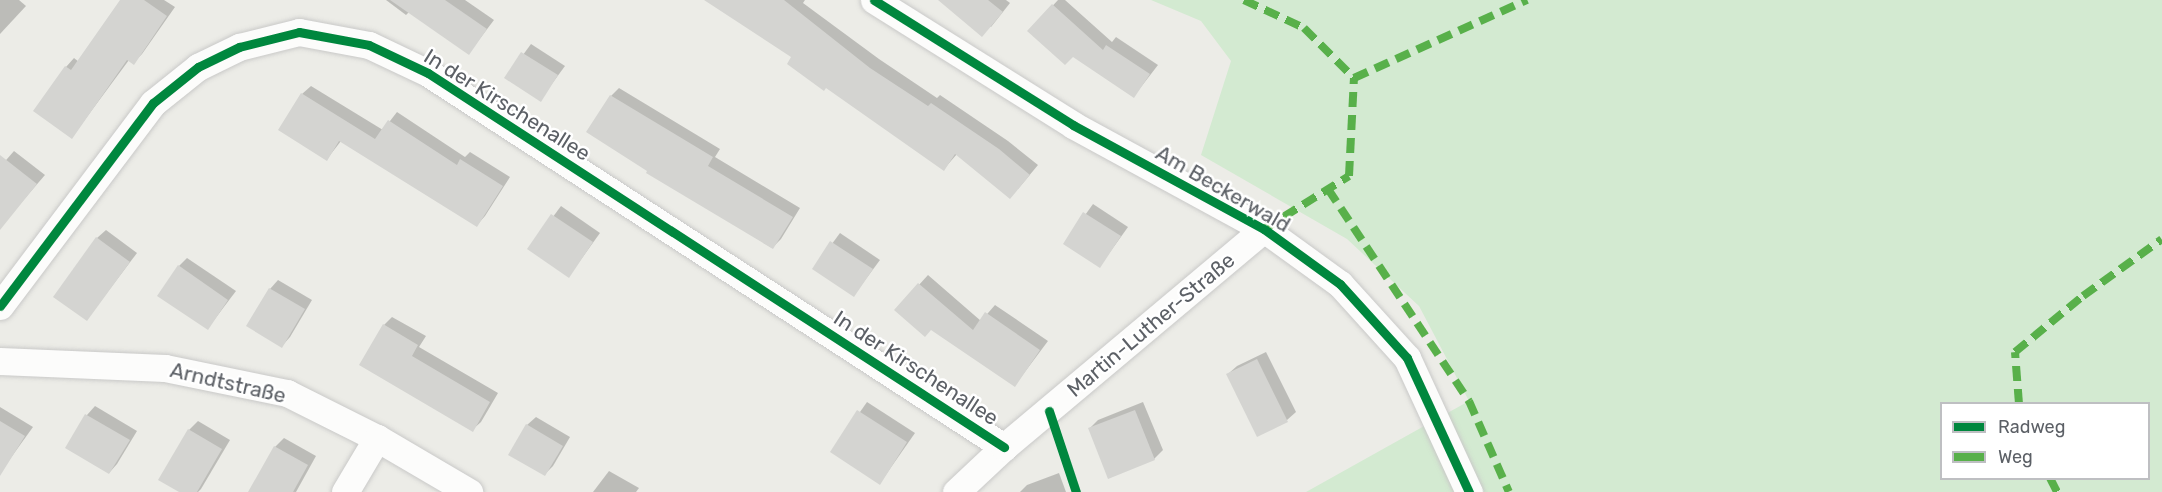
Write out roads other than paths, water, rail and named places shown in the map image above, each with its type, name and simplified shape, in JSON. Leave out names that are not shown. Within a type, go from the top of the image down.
[{"type":"street","name":"Am Beckerwald","points":[[874,0],[1072,125],[1264,229],[1340,284],[1407,358],[1469,492]]},
{"type":"street","name":"In der Kirschenallee","points":[[0,306],[153,103],[198,67],[239,47],[299,32],[369,45],[428,73],[1004,447]]},
{"type":"street","name":"Martin-Luther-Straße","points":[[956,492],[1004,447],[1264,229]]},
{"type":"street","name":"Arndtstraße","points":[[0,361],[177,370],[287,393],[377,438],[469,492]]},
{"type":"street","points":[[345,492],[377,438]]}]
